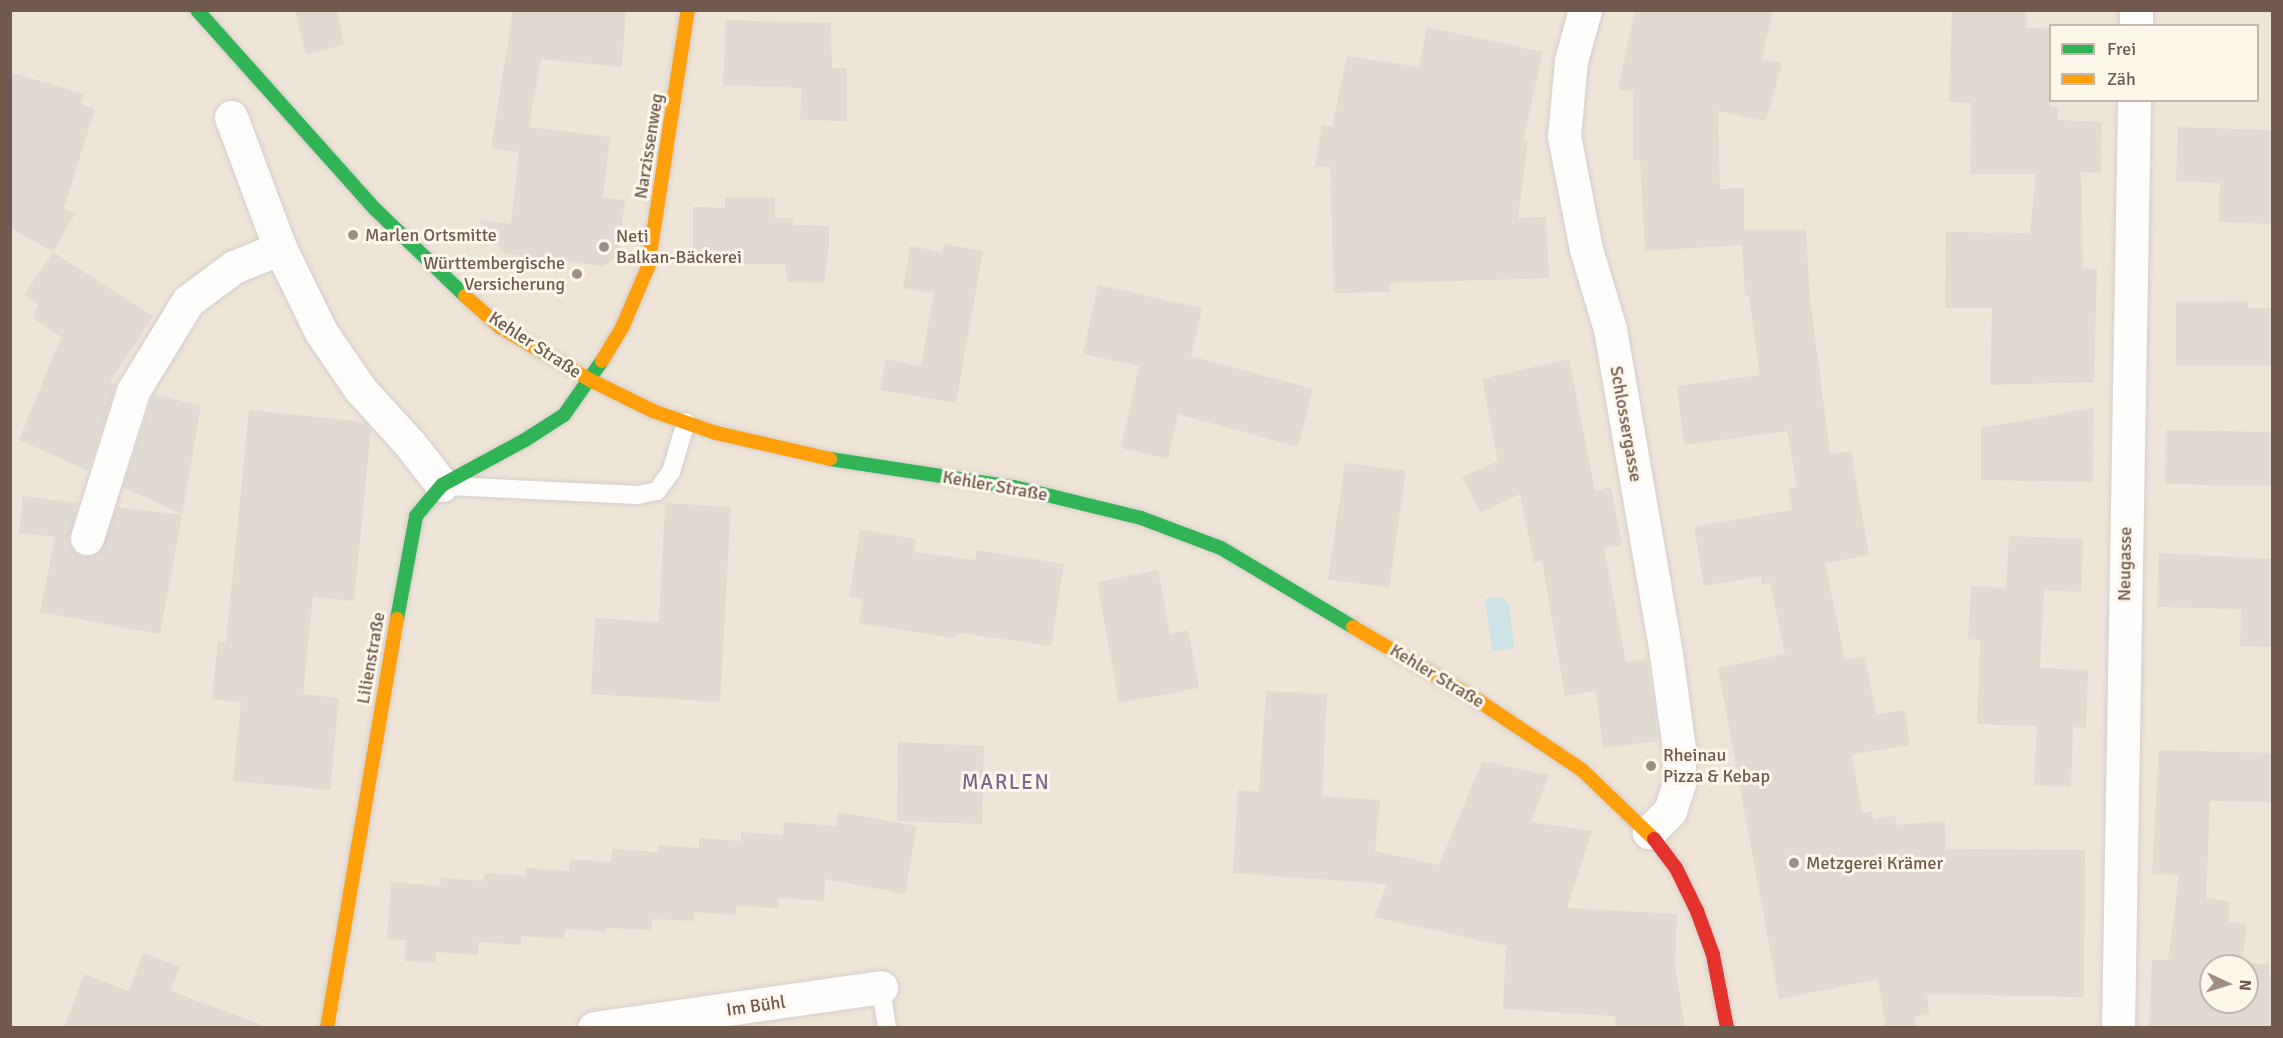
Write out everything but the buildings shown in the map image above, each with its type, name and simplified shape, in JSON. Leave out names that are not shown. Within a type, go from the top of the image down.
[{"type":"main road","name":"Kehler Straße","points":[[197,10],[375,209],[438,271],[500,327],[590,380],[653,411],[786,450],[847,463],[1014,487],[1141,518],[1221,548],[1479,701],[1582,770],[1649,832],[1676,868],[1696,911],[1713,955],[1727,1028]]},
{"type":"main road","name":"Narzissenweg","points":[[590,380],[621,328],[648,267],[688,10]]},
{"type":"main road","name":"Lilienstraße","points":[[327,1028],[416,516],[442,485],[525,440],[564,415],[590,380]]},
{"type":"street","name":"Schlossergasse","points":[[1585,10],[1572,61],[1564,136],[1586,249],[1610,328],[1666,654],[1679,749],[1679,783],[1670,811],[1649,832]]},
{"type":"street","name":"Neugasse","points":[[2118,1028],[2134,102]]},
{"type":"street","points":[[231,117],[280,248],[321,332],[360,389],[410,444],[442,485]]},
{"type":"street","points":[[87,538],[133,391],[188,301],[234,267],[280,248]]},
{"type":"street","name":"Im Bühl","points":[[594,1028],[881,987]]},
{"type":"lane","points":[[442,485],[638,495],[657,490],[670,472],[686,422]]},
{"type":"lane","points":[[881,987],[887,1028]]},
{"type":"shaded area","points":[[11,11],[2272,11],[2272,1027],[11,1027]]},
{"type":"shaded area","points":[[1502,597],[1509,605],[1514,648],[1492,651],[1485,599]]},
{"type":"traffic: fast","points":[[197,10],[375,209],[465,296]]},
{"type":"traffic: fast","points":[[397,619],[416,516],[442,485],[525,440],[564,415],[602,361]]},
{"type":"traffic: fast","points":[[830,459],[1014,487],[1141,518],[1221,548],[1353,627]]},
{"type":"traffic: slow","points":[[602,361],[622,328],[648,267],[688,10]]},
{"type":"traffic: slow","points":[[465,296],[500,327],[590,380],[653,411],[716,433],[830,459]]},
{"type":"traffic: slow","points":[[327,1028],[397,619]]},
{"type":"traffic: slow","points":[[1353,627],[1479,701],[1582,770],[1654,839]]},
{"type":"traffic: jam","points":[[1654,839],[1676,868],[1697,911],[1713,955],[1727,1028]]},
{"type":"place","name":"Marlen Ortsmitte","points":[[353,235]]},
{"type":"place","name":"Neti Balkan-Bäckerei","points":[[604,247]]},
{"type":"place","name":"Württembergische Versicherung","points":[[577,274]]},
{"type":"place","name":"Rheinau Pizza & Kebap","points":[[1651,766]]},
{"type":"place","name":"Metzgerei Krämer","points":[[1794,863]]},
{"type":"district","name":"MARLEN","points":[[1006,782]]}]
